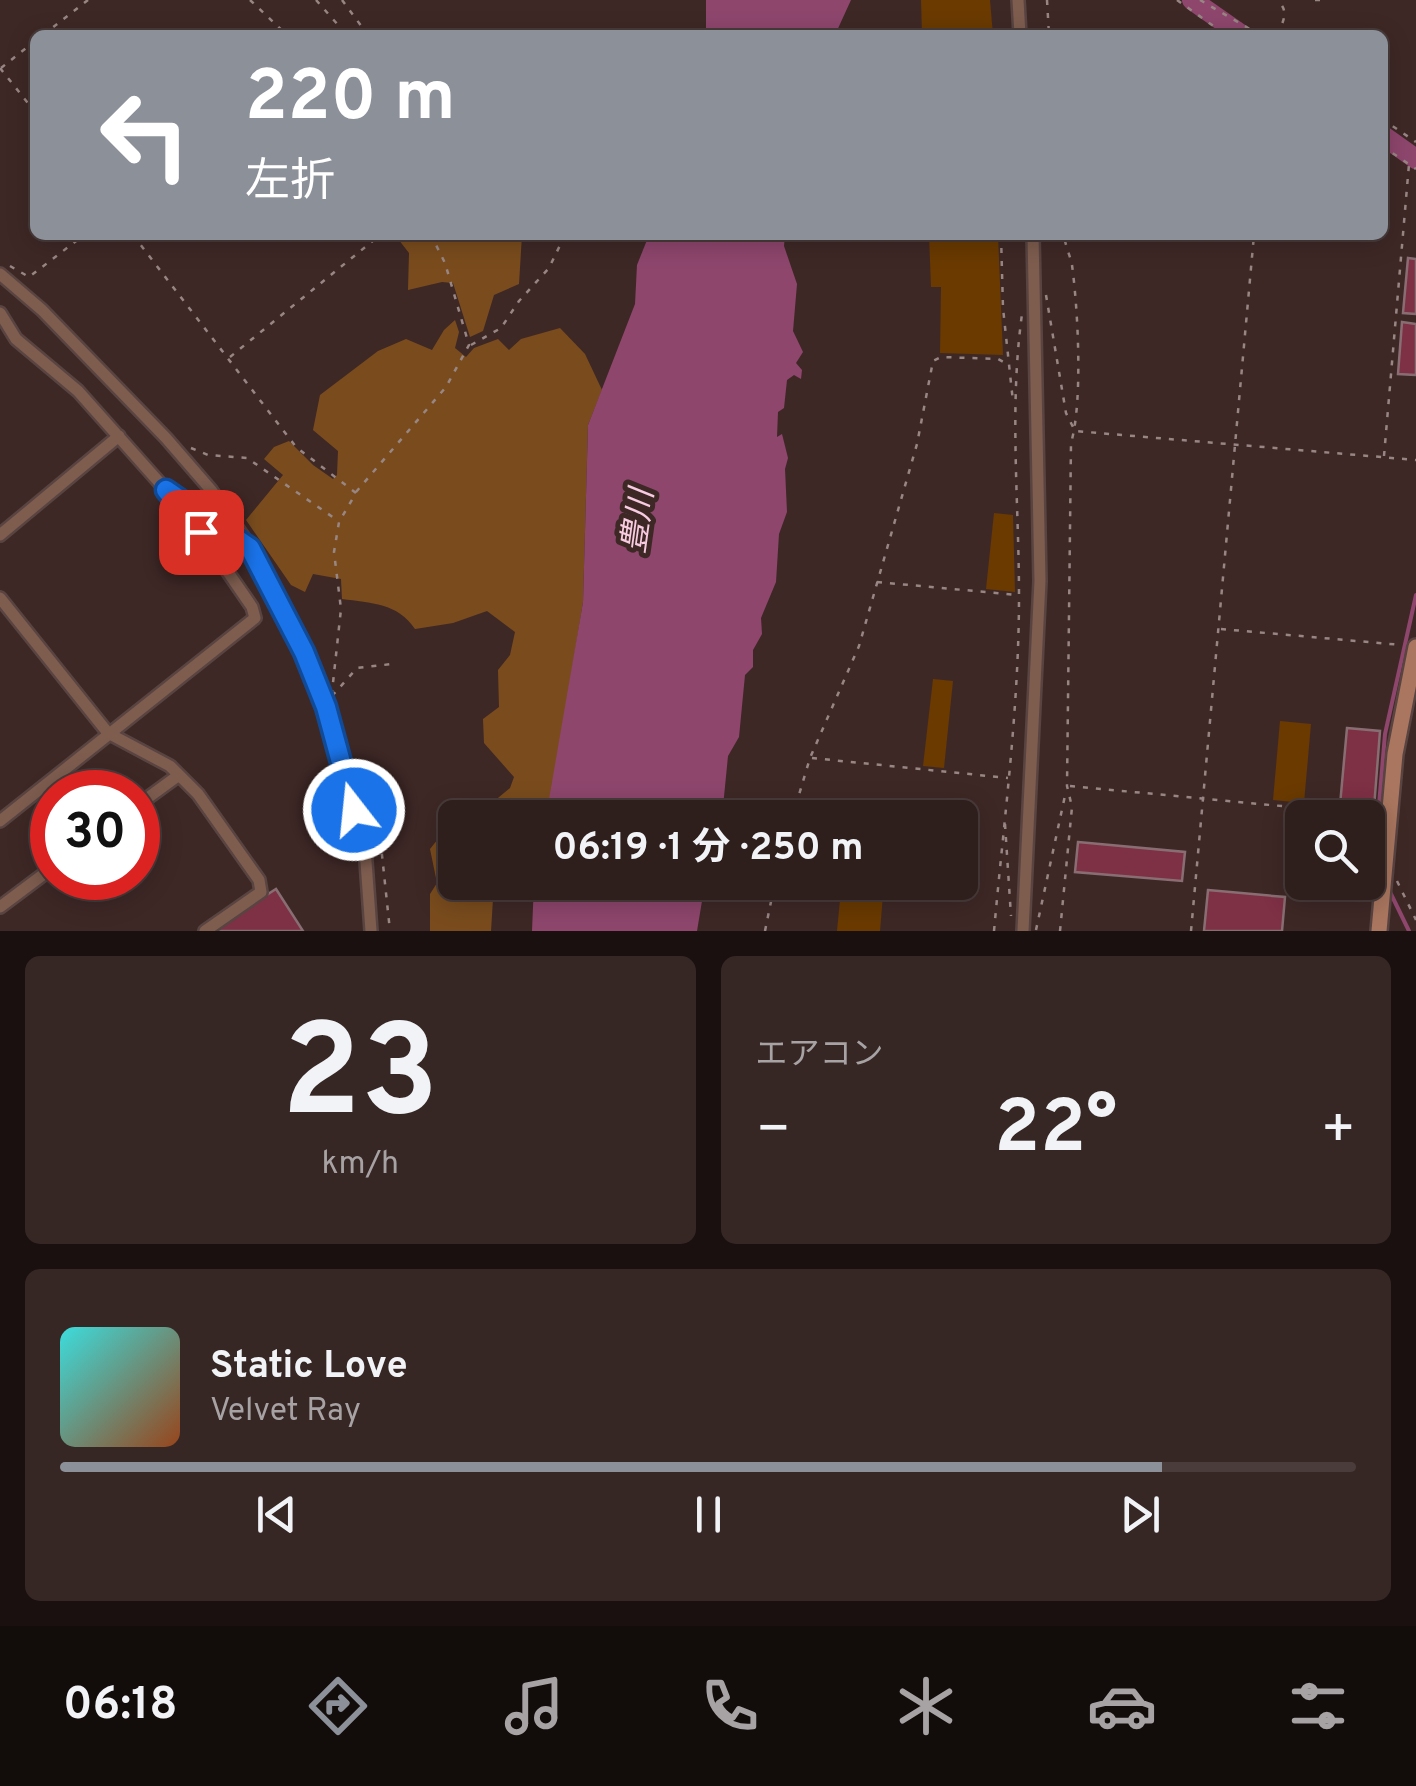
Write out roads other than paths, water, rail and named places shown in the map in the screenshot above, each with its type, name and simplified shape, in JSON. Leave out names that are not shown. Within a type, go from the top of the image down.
[{"type":"main road","points":[[1380,931],[1408,646]]},
{"type":"street","points":[[1018,0],[1020,30]]},
{"type":"street","points":[[1023,931],[1040,581],[1034,240]]},
{"type":"street","points":[[0,274],[42,310],[166,438],[211,490],[250,548],[304,652],[326,707],[365,848],[371,931]]},
{"type":"street","points":[[0,313],[16,339],[78,391],[184,507],[242,592],[255,618],[0,821]]},
{"type":"street","points":[[0,535],[119,436]]},
{"type":"street","points":[[166,490],[250,548]]},
{"type":"street","points":[[0,598],[108,733],[170,766],[198,794],[259,880],[261,892],[204,931]]},
{"type":"street","points":[[160,789],[179,775]]},
{"type":"street","points":[[0,907],[30,884]]},
{"type":"water","points":[[706,0],[851,0],[837,30],[706,30]]},
{"type":"water","name":"豊川","points":[[647,240],[785,240],[797,284],[793,331],[803,352],[796,363],[802,370],[801,379],[794,375],[787,380],[784,408],[778,412],[777,437],[782,434],[788,458],[787,512],[779,534],[776,582],[761,618],[762,634],[753,650],[753,667],[745,675],[739,737],[728,756],[724,800],[549,800],[583,602],[588,425],[635,304],[637,265]]},
{"type":"water","points":[[533,900],[702,900],[697,931],[532,931]]},
{"type":"waterway","points":[[1192,0],[1235,30]]},
{"type":"waterway","points":[[1388,139],[1416,159]]},
{"type":"waterway","points":[[1379,800],[1385,734],[1416,595]]},
{"type":"waterway","points":[[1390,892],[1409,931]]}]
